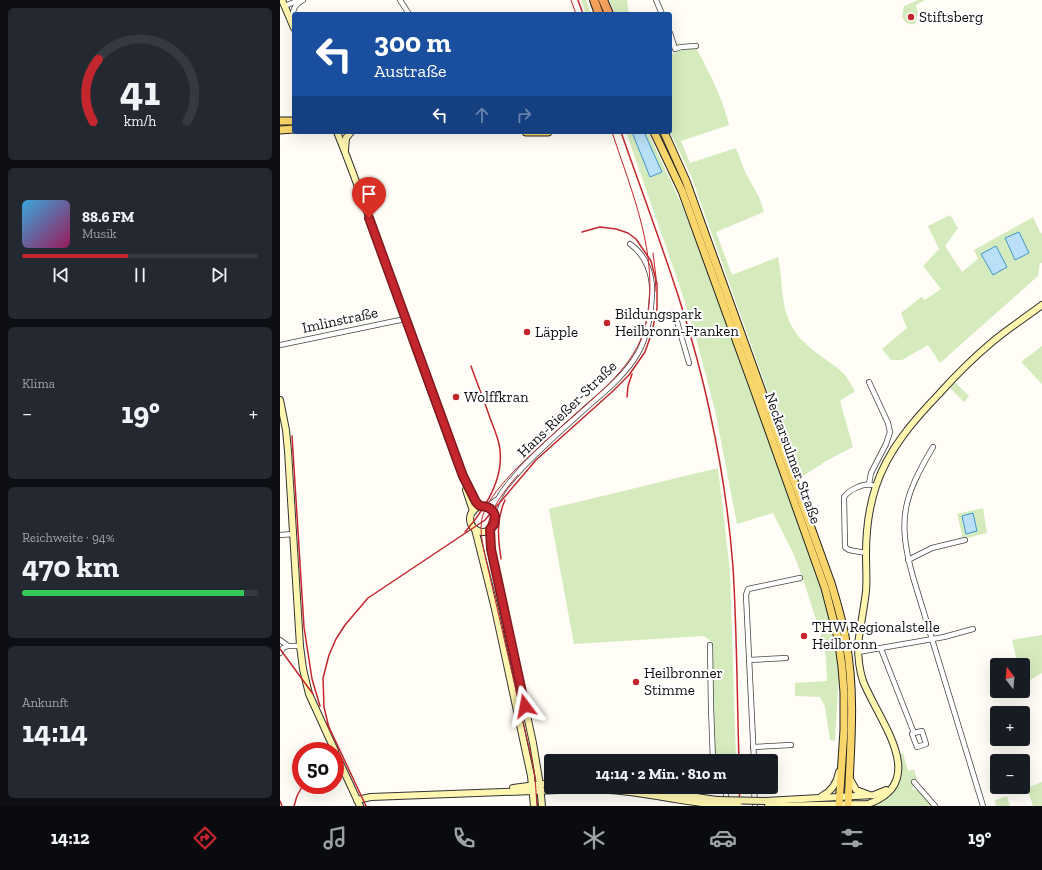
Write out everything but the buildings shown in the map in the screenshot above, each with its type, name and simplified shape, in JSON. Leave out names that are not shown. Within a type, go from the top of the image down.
[{"type":"highway","points":[[594,0],[598,12]]},
{"type":"highway","points":[[603,0],[608,12]]},
{"type":"main road","points":[[283,3],[292,23]]},
{"type":"main road","points":[[280,121],[292,121]]},
{"type":"main road","points":[[280,130],[292,129]]},
{"type":"main road","points":[[338,134],[463,476],[473,511],[470,520],[471,524],[480,532],[490,529],[495,522],[494,514],[490,509],[476,502],[463,476]]},
{"type":"main road","points":[[345,152],[346,138],[349,134]]},
{"type":"main road","name":"Neckarsulmer Straße","points":[[655,134],[682,191],[825,588],[838,638],[844,693],[844,730],[839,802]]},
{"type":"main road","name":"Neckarsulmer Straße","points":[[665,134],[686,181],[840,611],[846,642],[851,692],[848,802]]},
{"type":"main road","points":[[344,771],[358,803],[371,797],[533,788],[585,788],[616,790],[681,801],[717,803],[800,804],[848,802],[865,805],[880,799],[893,784],[898,771],[898,761],[896,749],[864,682],[859,666],[858,652],[866,589],[866,553],[870,518],[876,486],[891,454],[921,412],[987,346],[1042,305]]},
{"type":"main road","points":[[280,400],[286,430],[288,451],[300,646],[303,669],[309,694],[331,742]]},
{"type":"main road","points":[[473,511],[483,506]]},
{"type":"main road","points":[[475,529],[495,609],[533,788],[534,806]]},
{"type":"main road","points":[[490,529],[491,549],[529,726],[541,788],[542,806]]},
{"type":"main road","points":[[766,803],[818,797],[829,792],[836,784],[841,761]]},
{"type":"main road","points":[[849,773],[852,784],[856,790],[874,795]]},
{"type":"main road","points":[[848,802],[882,792],[893,784]]},
{"type":"main road","points":[[666,794],[739,806]]},
{"type":"main road","points":[[818,797],[839,802]]},
{"type":"main road","points":[[800,804],[812,806]]},
{"type":"street","points":[[283,3],[299,0]]},
{"type":"street","points":[[293,12],[295,6],[303,0]]},
{"type":"street","points":[[400,0],[408,12]]},
{"type":"street","points":[[656,0],[661,12]]},
{"type":"street","points":[[672,38],[676,49],[681,47],[696,46]]},
{"type":"street","name":"Hans-Rießer-Straße","points":[[494,514],[499,498],[507,484],[618,380],[627,370],[638,352],[647,332],[651,311],[652,284],[646,263],[637,249],[630,244]]},
{"type":"street","points":[[672,313],[676,318],[689,363]]},
{"type":"street","name":"Imlinstraße","points":[[280,345],[405,319]]},
{"type":"street","points":[[869,382],[888,423],[890,435],[871,473],[869,484]]},
{"type":"street","points":[[933,447],[915,478],[907,500],[904,542],[908,560],[983,806]]},
{"type":"street","points":[[866,553],[849,550],[845,547],[844,497],[847,492],[869,484],[876,486]]},
{"type":"street","name":"Hans-Rießer-Straße","points":[[483,506],[499,498]]},
{"type":"street","points":[[280,535],[293,534]]},
{"type":"street","points":[[908,560],[932,548],[965,540]]},
{"type":"street","points":[[754,754],[746,595],[748,589],[800,578]]},
{"type":"street","points":[[858,652],[932,640],[973,628]]},
{"type":"street","points":[[280,640],[288,646]]},
{"type":"street","points":[[710,645],[713,754]]},
{"type":"street","points":[[280,653],[283,648],[288,646],[300,646]]},
{"type":"street","points":[[881,649],[914,734]]},
{"type":"street","points":[[749,660],[786,658]]},
{"type":"street","points":[[753,747],[791,745]]},
{"type":"street","points":[[914,782],[935,806]]},
{"type":"street","points":[[726,794],[727,806]]},
{"type":"street","points":[[754,794],[755,806]]},
{"type":"green space","points":[[581,0],[586,0],[590,12],[585,12]]},
{"type":"green space","points":[[609,0],[627,0],[629,12],[614,12]]},
{"type":"green space","points":[[918,0],[925,0],[916,5],[918,14],[915,23],[908,23],[902,16],[904,6]]},
{"type":"green space","points":[[677,43],[687,45],[694,44],[719,93],[729,125],[681,141],[690,163],[736,148],[746,174],[759,197],[764,212],[716,232],[732,275],[778,257],[783,299],[787,315],[794,331],[814,351],[843,373],[855,391],[840,401],[853,447],[826,461],[802,477],[788,436],[785,437],[783,435],[692,178],[671,134],[672,54],[676,52],[674,45]]},
{"type":"green space","points":[[627,134],[649,134],[683,208],[722,311],[824,596],[830,616],[839,674],[835,741],[830,740],[825,707],[820,697],[795,696],[795,683],[827,681],[826,658],[821,635],[794,555],[773,513],[737,524],[715,410],[696,338],[679,284]]},
{"type":"green space","points":[[695,195],[830,571],[840,602]]},
{"type":"green space","points":[[950,215],[958,228],[945,246],[962,272],[978,259],[974,250],[1033,217],[1041,234],[1042,232],[1042,263],[1040,263],[1038,276],[940,363],[928,345],[902,360],[891,360],[882,349],[907,328],[901,313],[921,297],[925,300],[941,289],[923,266],[939,249],[928,226]]},
{"type":"green space","points":[[1042,346],[1042,384],[1021,362]]},
{"type":"green space","points":[[955,382],[969,396],[964,402],[949,387]]},
{"type":"green space","points":[[718,468],[730,571],[736,754],[715,754],[711,649],[713,643],[704,636],[574,644],[549,509]]},
{"type":"green space","points":[[983,508],[987,533],[963,539],[957,514]]},
{"type":"green space","points":[[1042,635],[1042,673],[1030,680],[1030,658],[1016,658],[1012,640]]},
{"type":"green space","points":[[903,753],[908,771],[914,769],[917,779],[912,789],[919,791],[932,806],[869,806],[885,798],[891,793],[900,772],[899,754]]},
{"type":"green space","points":[[1042,782],[1042,806],[1033,806],[1029,794],[1030,787]]},
{"type":"green space","points":[[1007,796],[1010,806],[996,806],[995,800]]},
{"type":"water","points":[[633,134],[645,134],[662,172],[650,177]]},
{"type":"water","points":[[1019,232],[1029,253],[1015,260],[1005,238]]},
{"type":"water","points":[[996,246],[1007,267],[993,275],[981,254]]},
{"type":"water","points":[[973,513],[977,531],[966,534],[962,516]]},
{"type":"tram line","points":[[571,0],[575,12]]},
{"type":"tram line","points":[[537,806],[535,777],[531,756],[484,551],[481,524],[485,509],[501,486],[529,456],[610,383],[629,360],[637,348],[643,334],[647,319],[650,295],[646,247],[642,224],[613,134]]},
{"type":"tram line","points":[[653,253],[656,277],[655,291]]},
{"type":"tram line","points":[[487,543],[488,524],[495,506],[518,475]]},
{"type":"railway","points":[[578,0],[582,12]]},
{"type":"railway","points":[[622,134],[658,236],[692,342],[702,377],[718,451],[727,509],[733,567],[739,754]]},
{"type":"railway","points":[[329,728],[324,707],[323,678],[329,655],[336,639],[345,625],[368,598],[485,520],[536,460],[613,391],[629,375],[645,352],[652,332],[657,308],[657,284],[651,261],[636,239],[628,233],[616,229],[600,227],[582,232]]},
{"type":"railway","points":[[465,532],[480,513],[492,491],[497,480],[500,456],[497,437],[471,366]]},
{"type":"railway","points":[[627,397],[628,386],[632,374]]},
{"type":"railway","points":[[292,436],[304,627],[312,679],[320,706]]},
{"type":"railway","points":[[501,559],[499,522],[505,500]]},
{"type":"railway","points":[[280,649],[313,694]]},
{"type":"railway","points":[[327,723],[366,806]]},
{"type":"railway","points":[[294,806],[298,794]]},
{"type":"railway","points":[[739,794],[740,806]]},
{"type":"railway","points":[[280,801],[282,806]]},
{"type":"place","name":"Stiftsberg","points":[[911,17]]},
{"type":"place","name":"Bildungspark Heilbronn-Franken","points":[[607,323]]},
{"type":"place","name":"Läpple","points":[[527,332]]},
{"type":"place","name":"Wolffkran","points":[[456,397]]},
{"type":"place","name":"THW Regionalstelle Heilbronn","points":[[804,636]]},
{"type":"place","name":"Heilbronner Stimme","points":[[636,682]]},
{"type":"route","points":[[369,218],[430,389],[463,476],[476,502],[480,506],[486,507],[493,511],[495,516],[495,522],[490,529],[491,549],[525,706]]}]
